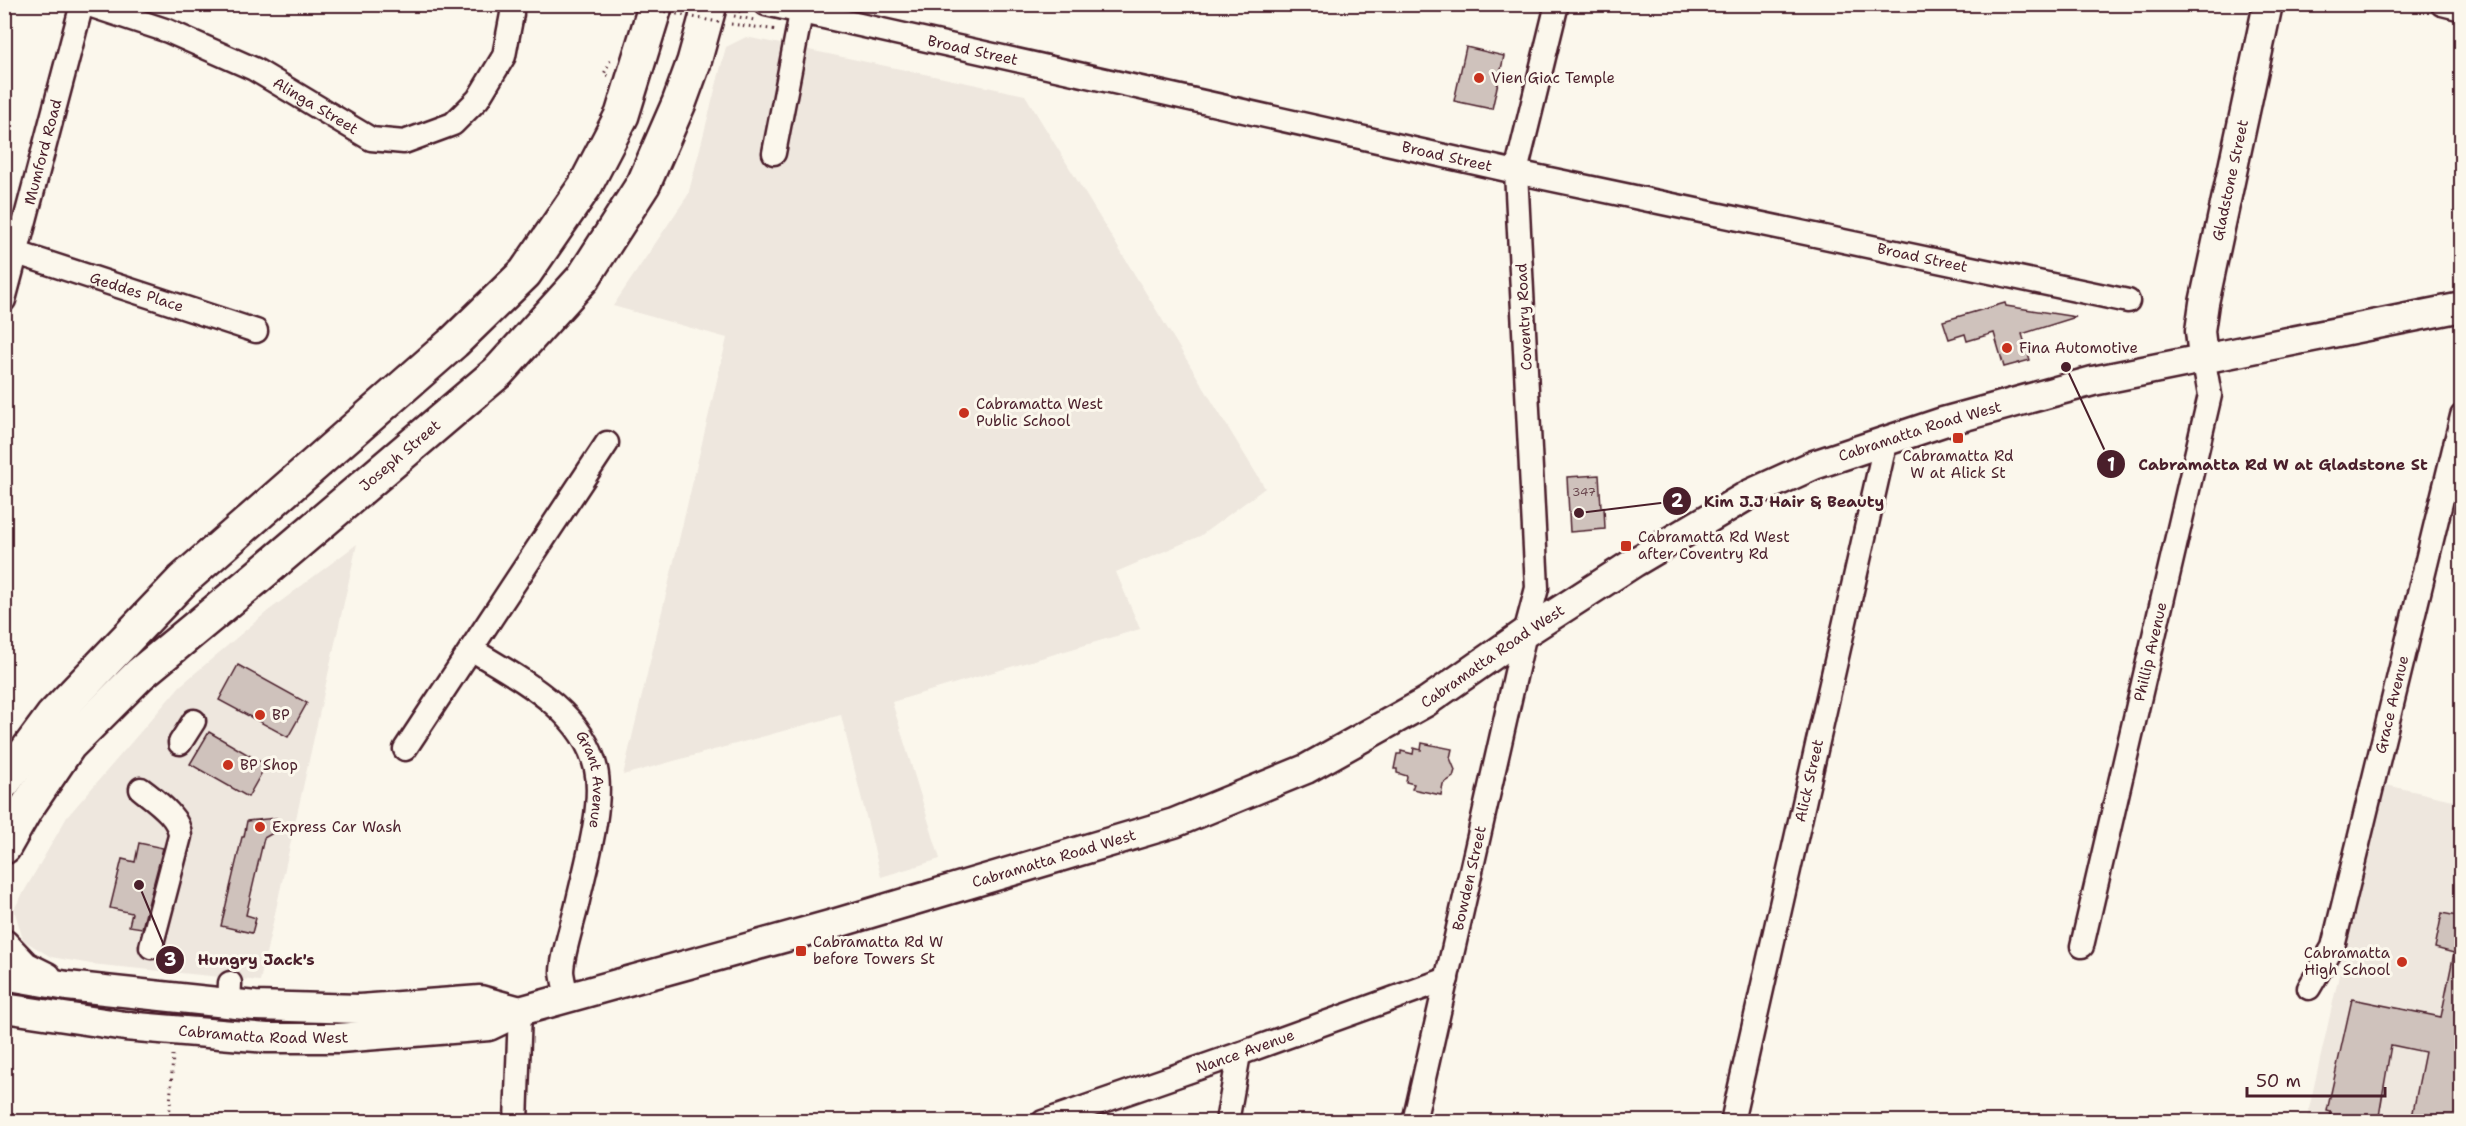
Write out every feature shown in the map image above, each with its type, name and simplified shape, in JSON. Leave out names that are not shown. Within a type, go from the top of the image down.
[{"type":"highway","points":[[4,782],[52,717],[183,580],[454,342],[525,273],[585,186],[622,115],[649,6]]},
{"type":"highway","name":"Joseph Street","points":[[4,847],[25,810],[69,746],[140,674],[498,372],[583,278],[644,183],[719,14]]},
{"type":"main road","name":"Gladstone Street","points":[[2203,357],[2200,331],[2204,303],[2268,4]]},
{"type":"main road","name":"Cabramatta Road West","points":[[4,1008],[125,1026],[267,1038],[339,1038],[489,1026],[520,1011],[837,923],[1174,823],[1306,770],[1426,702],[1525,633],[1635,562],[1749,494],[1814,465],[1886,440],[2093,381],[2203,357],[2462,307]]},
{"type":"main road","points":[[4,944],[25,966],[67,986]]},
{"type":"main road","name":"Cabramatta Road West","points":[[4,975],[67,986],[230,994],[360,1009],[480,1000],[520,1011]]},
{"type":"main road","points":[[4,1022],[47,1015]]},
{"type":"street","name":"Alinga Street","points":[[84,4],[168,31],[254,69],[371,139],[404,142],[453,124],[478,99],[504,56],[512,14],[511,4]]},
{"type":"street","name":"Mumford Road","points":[[4,300],[84,4]]},
{"type":"street","name":"Coventry Road","points":[[1525,633],[1538,588],[1516,172],[1557,4]]},
{"type":"street","points":[[2442,4],[2462,9]]},
{"type":"street","name":"Broad Street","points":[[756,14],[797,12],[1516,172],[2128,301]]},
{"type":"street","points":[[774,153],[797,12]]},
{"type":"street","name":"Geddes Place","points":[[16,253],[256,331]]},
{"type":"street","name":"Phillip Avenue","points":[[2082,946],[2210,395],[2203,357]]},
{"type":"street","name":"Grace Avenue","points":[[2310,988],[2333,946],[2462,416]]},
{"type":"street","name":"Alick Street","points":[[1732,1122],[1886,440]]},
{"type":"street","points":[[405,749],[607,443]]},
{"type":"street","name":"Bowden Street","points":[[1414,1122],[1525,633]]},
{"type":"street","name":"Grant Avenue","points":[[471,649],[533,687],[568,718],[585,738],[596,770],[597,800],[591,842],[562,971],[567,999]]},
{"type":"street","points":[[180,743],[194,721]]},
{"type":"street","points":[[141,789],[162,806],[180,827],[180,836],[151,947]]},
{"type":"street","name":"Nance Avenue","points":[[1043,1122],[1447,979]]},
{"type":"street","points":[[516,1122],[520,1011]]},
{"type":"street","points":[[1227,1122],[1239,1054]]},
{"type":"path","points":[[649,6],[719,14],[756,14],[782,26],[781,31],[719,14]]},
{"type":"path","points":[[169,1122],[173,1055]]},
{"type":"shaded area","name":"Cabramatta West Public School","points":[[746,37],[1025,95],[1265,488],[1200,536],[1116,572],[1140,629],[892,702],[940,859],[881,877],[841,715],[623,775],[727,338],[613,306],[688,195],[726,47]]},
{"type":"shaded area","points":[[357,544],[260,981],[91,964],[51,957],[23,940],[14,909],[67,817],[180,686],[268,611]]},
{"type":"shaded area","name":"Cabramatta High School","points":[[2382,784],[2461,802],[2461,1121],[2306,1122]]},
{"type":"building","name":"Vien Giac Temple","points":[[1466,47],[1504,56],[1492,109],[1454,101]]},
{"type":"building","points":[[2005,303],[2006,306],[2076,317],[2022,334],[2030,360],[2004,367],[1994,333],[1967,341],[1965,334],[1949,339],[1943,321]]},
{"type":"building","points":[[1599,475],[1605,529],[1570,532],[1567,477]]},
{"type":"building","points":[[238,665],[307,703],[288,737],[219,700]]},
{"type":"building","name":"BP Shop","points":[[209,732],[266,765],[248,797],[190,764]]},
{"type":"building","points":[[1422,743],[1452,749],[1450,758],[1455,770],[1453,777],[1443,784],[1441,795],[1412,789],[1414,784],[1406,782],[1407,776],[1397,773],[1397,769],[1394,769],[1397,754],[1401,754],[1401,751],[1413,754],[1414,748],[1421,750]]},
{"type":"building","points":[[276,818],[273,833],[264,838],[246,915],[256,918],[252,933],[221,926],[247,821]]},
{"type":"building","points":[[139,843],[163,848],[142,928],[129,926],[132,913],[110,908],[122,859],[135,862]]},
{"type":"building","points":[[2442,913],[2462,917],[2462,1122],[2411,1122],[2425,1052],[2391,1045],[2378,1122],[2329,1122],[2331,1112],[2327,1111],[2352,999],[2441,1017],[2454,953],[2435,948]]},
{"type":"place","name":"Vien Giac Temple","points":[[1479,78]]},
{"type":"place","name":"Fina Automotive","points":[[2007,348]]},
{"type":"place","name":"Cabramatta Rd W at Gladstone St","points":[[2066,367]]},
{"type":"place","name":"Cabramatta West Public School","points":[[964,413]]},
{"type":"place","name":"Cabramatta Rd W at Alick St","points":[[1958,438]]},
{"type":"place","name":"Kim J.J Hair & Beauty","points":[[1579,513]]},
{"type":"place","name":"Cabramatta Rd West after Coventry Rd","points":[[1626,546]]},
{"type":"place","name":"BP","points":[[260,715]]},
{"type":"place","name":"BP Shop","points":[[228,765]]},
{"type":"place","name":"Express Car Wash","points":[[260,827]]},
{"type":"place","name":"Hungry Jack's","points":[[139,885]]},
{"type":"place","name":"Cabramatta Rd W before Towers St","points":[[801,951]]},
{"type":"place","name":"Cabramatta High School","points":[[2402,962]]}]
